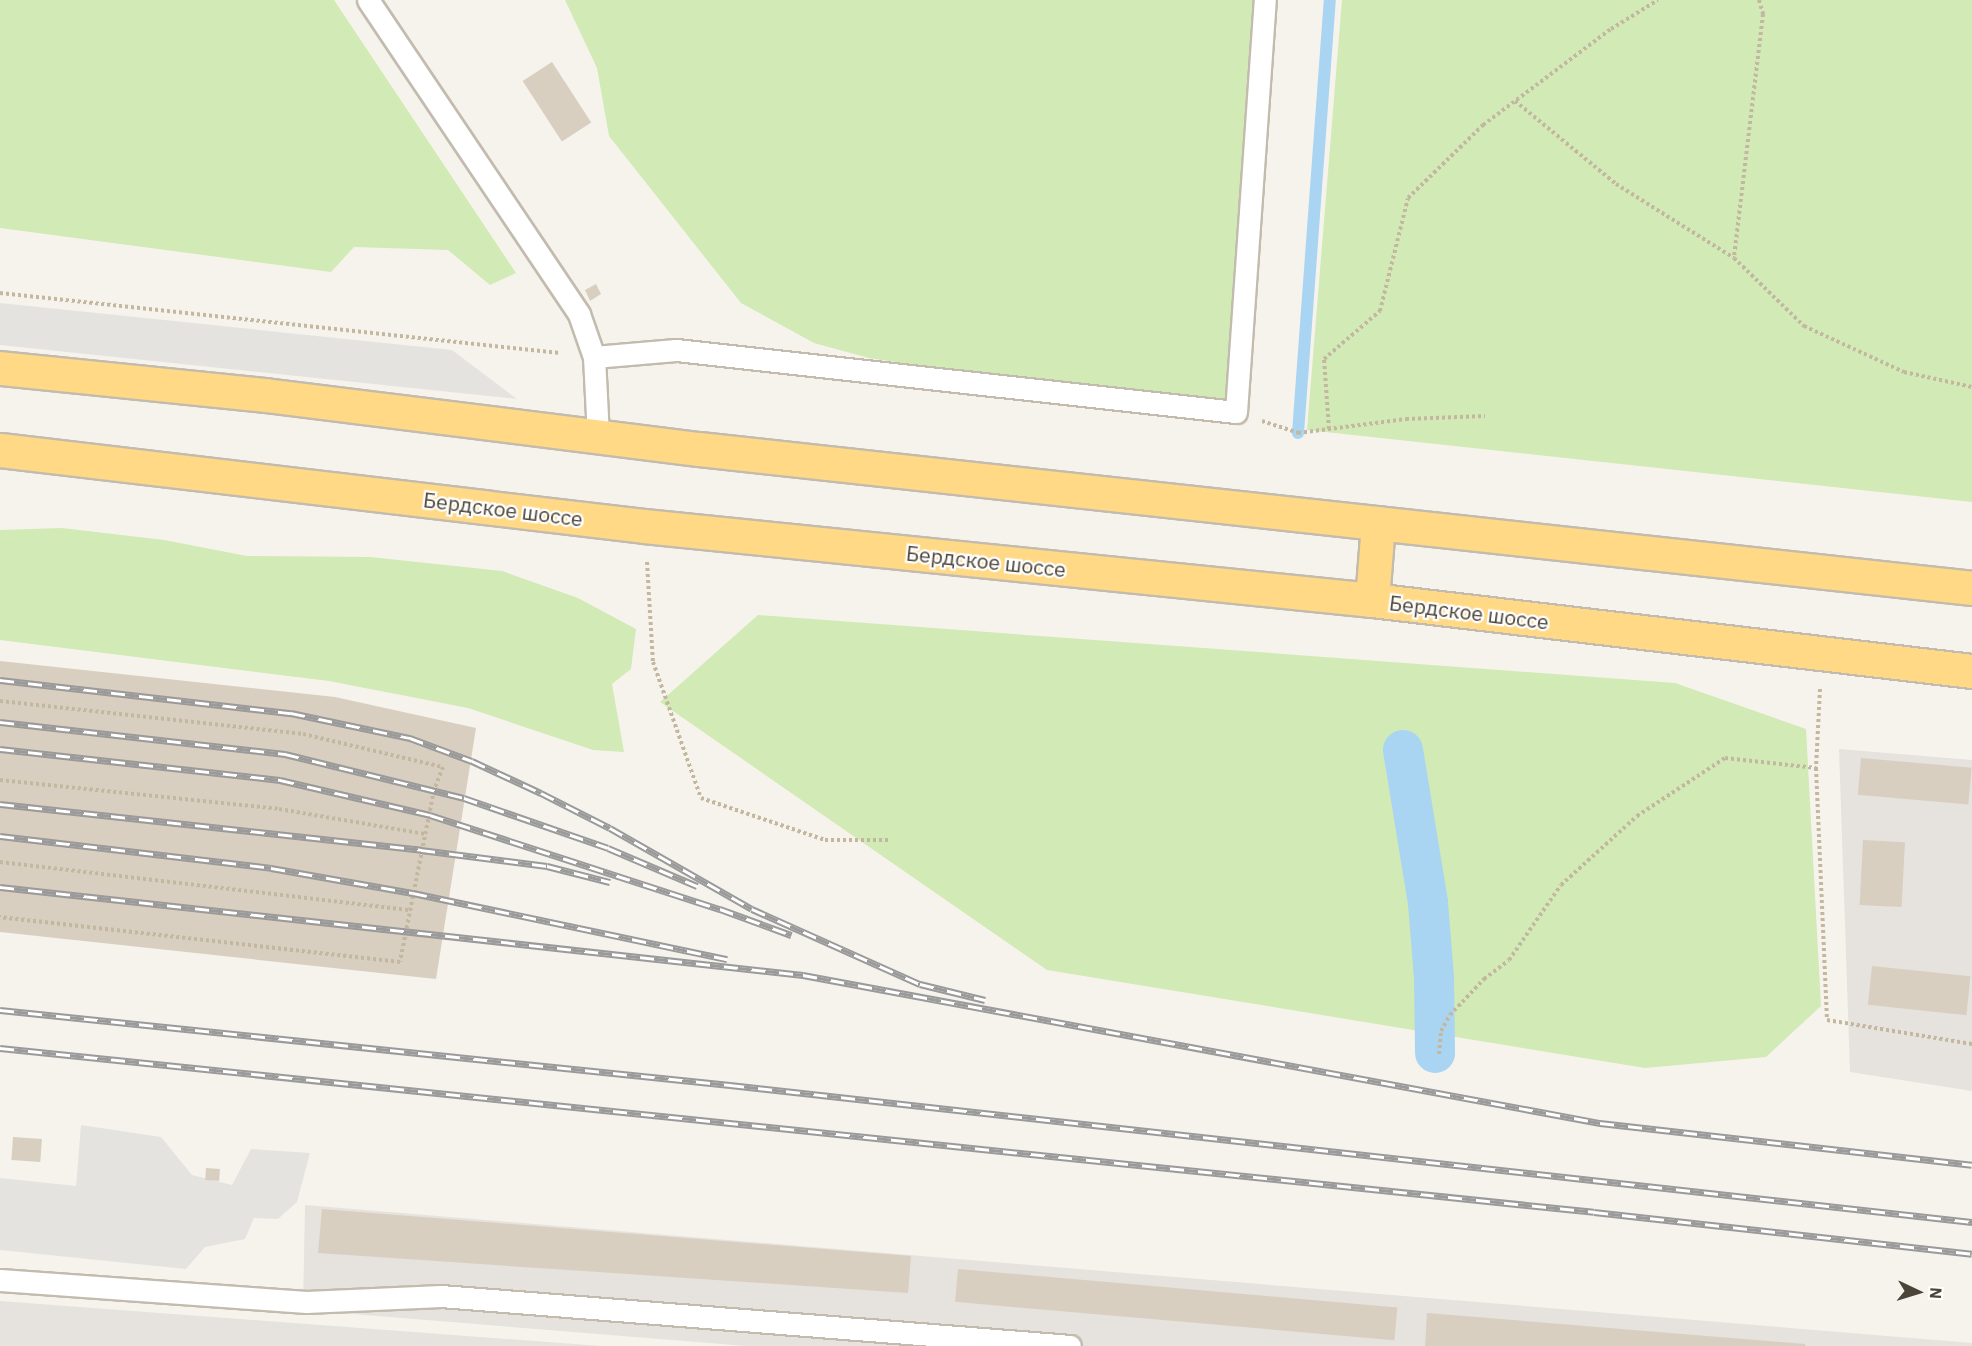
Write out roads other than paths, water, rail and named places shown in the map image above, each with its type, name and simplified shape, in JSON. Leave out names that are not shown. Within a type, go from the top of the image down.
[{"type":"highway","points":[[0,368],[265,395],[699,449],[1972,588]]},
{"type":"highway","name":"Бердское шоссе","points":[[0,450],[644,526],[1372,600],[1972,671]]},
{"type":"highway","points":[[1372,600],[1378,523]]},
{"type":"lane","points":[[368,0],[574,306],[594,357],[598,435]]},
{"type":"lane","points":[[594,357],[676,350],[1236,412],[1265,0]]},
{"type":"lane","points":[[0,1280],[306,1302],[441,1296],[1070,1346]]},
{"type":"waterway","points":[[1298,433],[1330,0]]},
{"type":"waterway","points":[[1403,750],[1428,903],[1434,978],[1435,1053]]},
{"type":"railway","points":[[0,680],[291,713],[410,738],[472,761],[541,793],[610,828],[752,909],[920,984],[985,1000]]},
{"type":"railway","points":[[0,722],[285,754],[464,798],[608,848],[697,886]]},
{"type":"railway","points":[[0,749],[280,780],[430,815],[720,909],[791,935]]},
{"type":"railway","points":[[0,804],[547,866],[610,882]]},
{"type":"railway","points":[[0,836],[271,868],[413,893],[727,959]]},
{"type":"railway","points":[[0,887],[803,975],[1600,1123],[1972,1165]]},
{"type":"railway","points":[[0,1010],[730,1085],[1972,1222]]},
{"type":"railway","points":[[0,1048],[1594,1212],[1972,1254]]}]
